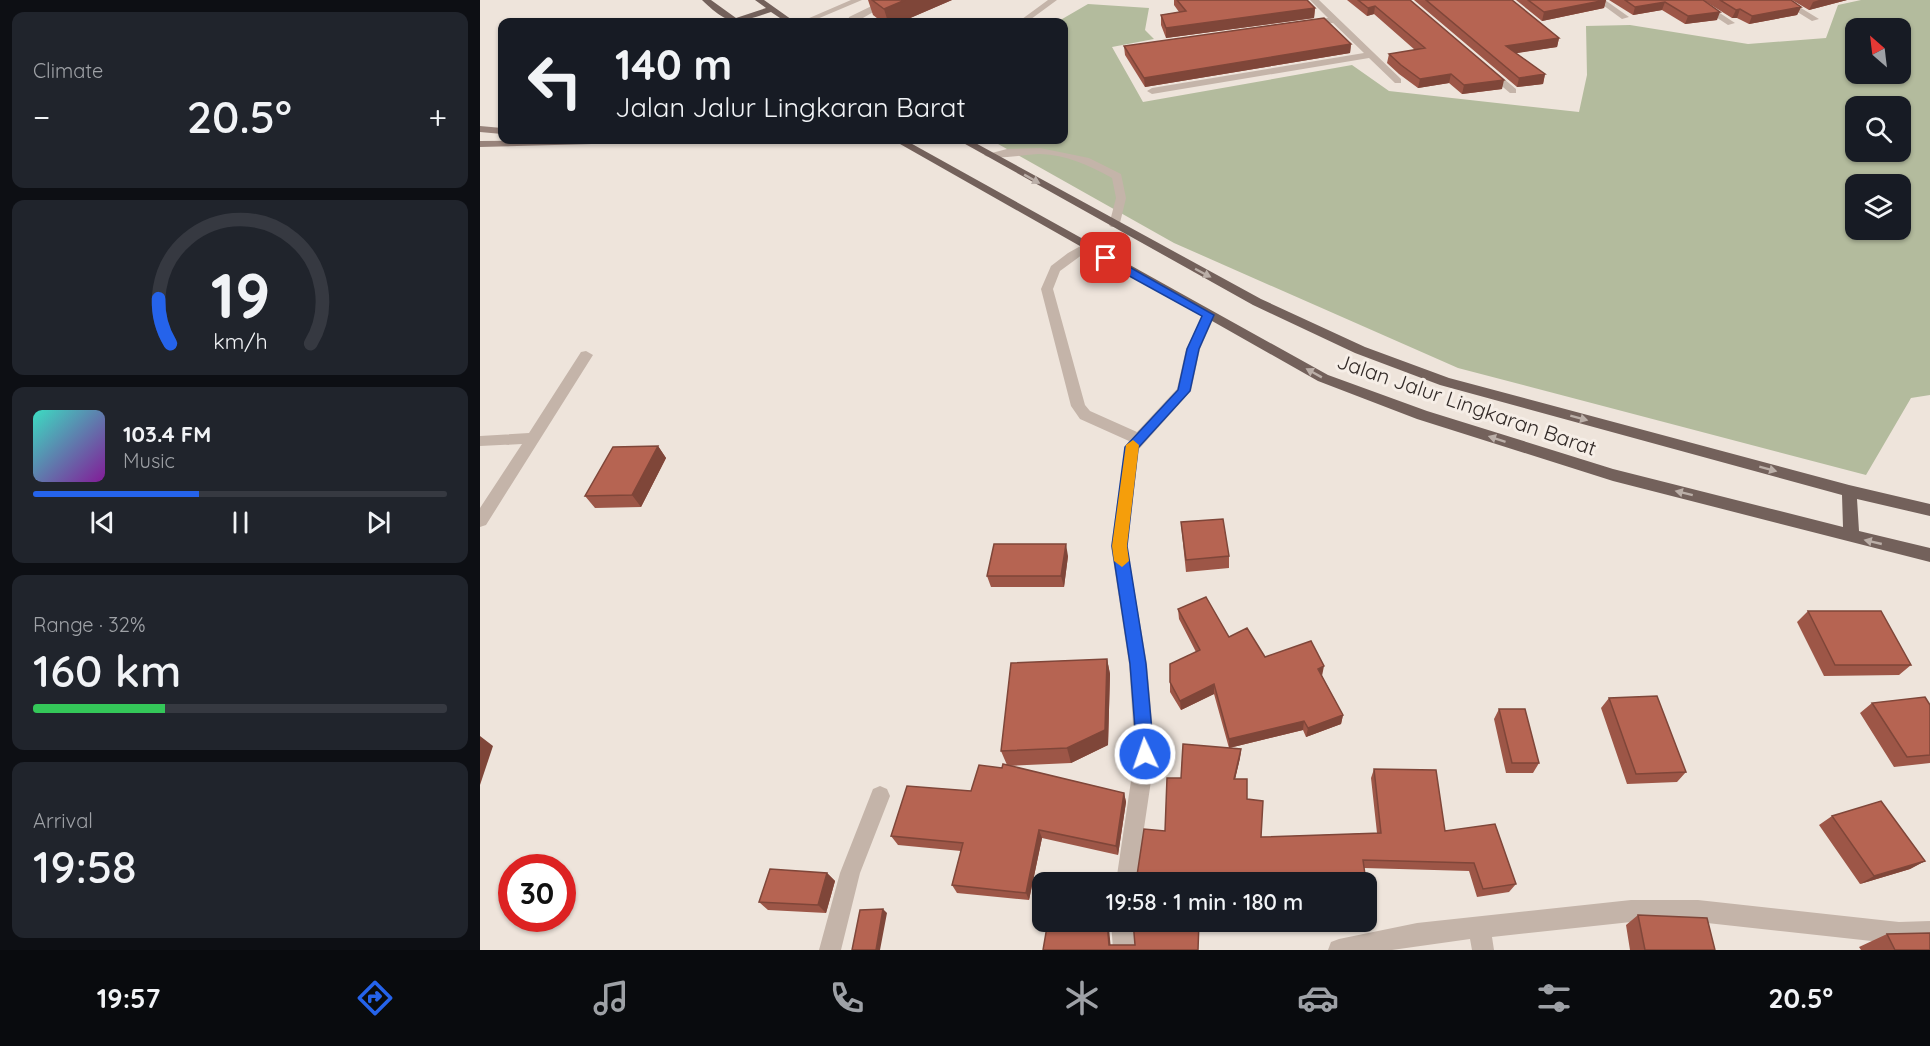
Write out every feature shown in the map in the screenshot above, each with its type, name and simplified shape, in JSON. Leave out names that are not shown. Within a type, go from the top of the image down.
[{"type":"main road","points":[[706,0],[730,18]]},
{"type":"main road","points":[[759,0],[785,18]]},
{"type":"main road","points":[[746,18],[772,9]]},
{"type":"main road","points":[[480,129],[498,131]]},
{"type":"main road","points":[[480,144],[502,146],[544,144]]},
{"type":"main road","name":"Jalan Jalur Lingkaran Barat","points":[[905,144],[1323,378],[1422,415],[1612,475],[1930,555]]},
{"type":"main road","name":"Jalan Jalur Lingkaran Barat","points":[[970,144],[1267,306],[1360,350],[1445,382],[1849,491],[1930,510]]},
{"type":"main road","points":[[1849,491],[1851,536]]},
{"type":"street","points":[[812,18],[844,2],[858,0]]},
{"type":"street","points":[[853,18],[857,14],[890,0]]},
{"type":"street","points":[[1028,18],[1053,0]]},
{"type":"street","points":[[1314,0],[1398,81]]},
{"type":"street","points":[[1600,0],[1625,17]]},
{"type":"street","points":[[1694,0],[1731,23]]},
{"type":"street","points":[[1782,0],[1815,19]]},
{"type":"street","points":[[1298,24],[1333,20]]},
{"type":"street","points":[[1152,91],[1371,55]]},
{"type":"street","points":[[1477,61],[1513,91]]},
{"type":"street","points":[[989,155],[1047,149],[1091,161],[1117,176],[1121,198],[1115,225]]},
{"type":"street","points":[[1086,247],[1054,268],[1049,276],[1047,289],[1075,397],[1085,415],[1137,438]]},
{"type":"street","points":[[1127,872],[1145,754],[1138,664],[1119,546],[1132,447],[1137,438],[1184,391],[1193,349],[1209,315]]},
{"type":"street","points":[[480,521],[586,355]]},
{"type":"street","points":[[480,441],[532,438]]},
{"type":"street","points":[[830,950],[850,873],[879,796]]},
{"type":"street","points":[[1339,950],[1417,934],[1604,913],[1689,911],[1899,933],[1930,932]]},
{"type":"street","points":[[1479,926],[1483,950]]},
{"type":"street","points":[[1123,932],[1124,950]]},
{"type":"green space","points":[[1861,0],[1930,0],[1930,395],[1911,398],[1866,475],[1458,368],[1174,243],[998,144],[1068,144],[1068,18],[1064,18],[1088,4],[1149,8],[1145,30],[1154,39],[1112,47],[1143,102],[1352,65],[1389,91],[1579,112],[1587,75],[1586,26],[1630,25],[1748,44],[1826,38],[1838,5]]},
{"type":"building","points":[[872,0],[905,0],[884,9]]},
{"type":"building","points":[[1177,0],[1307,0],[1315,8],[1166,28],[1161,15],[1186,11]]},
{"type":"building","points":[[1358,0],[1410,0],[1504,80],[1464,85],[1451,74],[1420,79],[1389,54],[1425,48],[1375,6],[1368,8]]},
{"type":"building","points":[[1426,0],[1512,0],[1559,38],[1506,46],[1545,74],[1519,78]]},
{"type":"building","points":[[1528,0],[1606,0],[1544,12]]},
{"type":"building","points":[[1625,0],[1703,0],[1720,12],[1688,16],[1665,2],[1635,7]]},
{"type":"building","points":[[1720,0],[1791,0],[1801,7],[1752,16]]},
{"type":"building","points":[[1324,18],[1351,44],[1144,78],[1124,46]]},
{"type":"building","points":[[658,446],[632,495],[585,496],[613,447]]},
{"type":"building","points":[[1223,519],[1229,556],[1186,560],[1181,522]]},
{"type":"building","points":[[994,544],[1066,544],[1061,576],[987,576]]},
{"type":"building","points":[[1206,597],[1229,637],[1247,628],[1265,657],[1311,641],[1324,666],[1318,669],[1343,715],[1308,728],[1304,721],[1229,739],[1214,684],[1180,701],[1170,682],[1170,664],[1200,650],[1178,609]]},
{"type":"building","points":[[1808,611],[1881,611],[1911,665],[1835,665]]},
{"type":"building","points":[[1107,659],[1105,730],[1067,748],[1001,751],[1011,663]]},
{"type":"building","points":[[1657,696],[1686,772],[1636,774],[1609,698]]},
{"type":"building","points":[[1925,697],[1930,705],[1930,755],[1907,757],[1872,703]]},
{"type":"building","points":[[1499,709],[1525,709],[1539,763],[1512,763]]},
{"type":"building","points":[[1183,744],[1241,749],[1234,779],[1247,779],[1247,799],[1263,801],[1261,837],[1381,833],[1374,769],[1436,770],[1445,831],[1495,824],[1516,884],[1483,889],[1474,863],[1363,860],[1365,872],[1138,872],[1144,829],[1165,831],[1167,778],[1181,778]]},
{"type":"building","points":[[1003,764],[1124,793],[1116,846],[1039,830],[1026,893],[952,885],[963,843],[891,836],[907,786],[971,791],[979,765],[1002,768]]},
{"type":"building","points":[[1881,801],[1925,861],[1874,876],[1832,816]]},
{"type":"building","points":[[770,869],[827,873],[818,905],[759,902]]},
{"type":"building","points":[[883,909],[876,950],[852,950],[860,910]]},
{"type":"building","points":[[1638,915],[1707,918],[1715,950],[1645,950]]},
{"type":"building","points":[[1046,932],[1108,932],[1109,945],[1135,945],[1134,932],[1199,932],[1198,950],[1043,950]]},
{"type":"building","points":[[1930,933],[1930,950],[1895,950],[1887,934]]},
{"type":"slow traffic","points":[[1122,561],[1119,546],[1133,445]]},
{"type":"route","points":[[1106,258],[1209,315],[1193,349],[1184,391],[1137,438],[1132,447],[1119,546],[1138,664],[1145,754]]}]
